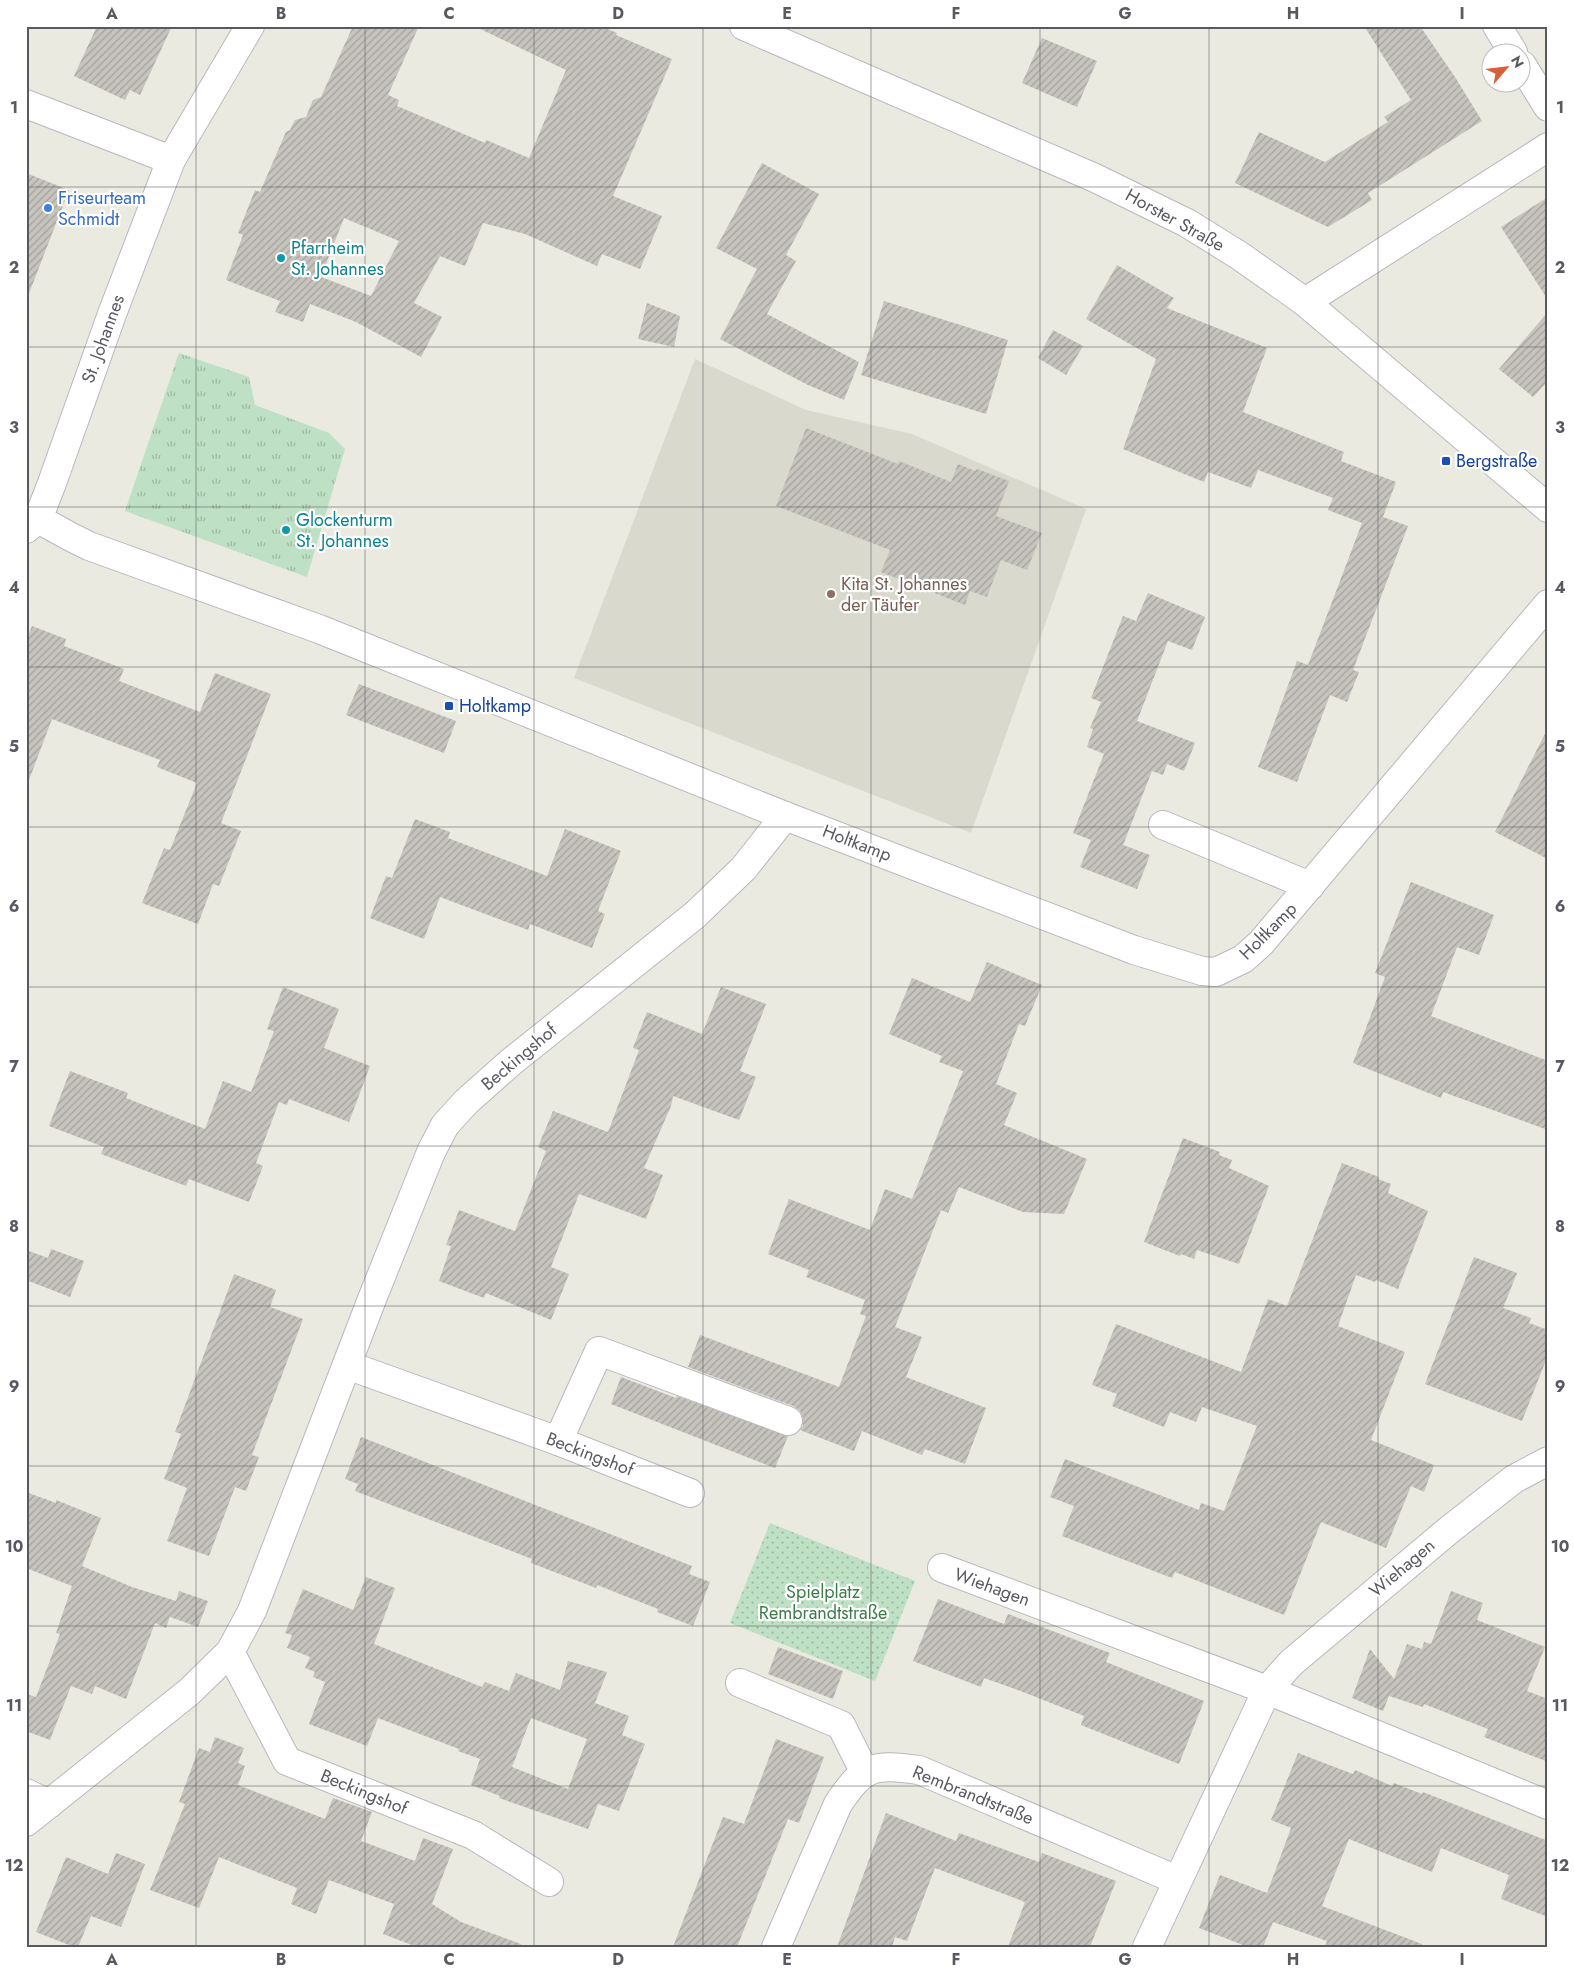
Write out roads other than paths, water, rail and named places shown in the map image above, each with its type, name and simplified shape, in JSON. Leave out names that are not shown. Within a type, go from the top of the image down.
[{"type":"street","name":"St. Johannes","points":[[32,524],[171,160],[250,26]]},
{"type":"street","points":[[1497,26],[1507,42]]},
{"type":"street","name":"Horster Straße","points":[[760,29],[1095,178],[1187,223],[1240,256],[1305,302],[1548,508]]},
{"type":"street","points":[[1532,81],[1548,107]]},
{"type":"street","points":[[26,104],[171,160]]},
{"type":"street","points":[[1305,302],[1548,148]]},
{"type":"street","name":"Holtkamp","points":[[32,524],[319,630],[785,816],[1134,950],[1202,971],[1216,972],[1243,959],[1261,943],[1548,604]]},
{"type":"street","name":"Beckingshof","points":[[26,1822],[38,1798],[189,1692],[230,1652],[252,1611],[431,1152],[445,1125],[466,1102],[511,1062],[694,915],[744,868],[785,816]]},
{"type":"street","points":[[1163,825],[1310,886]]},
{"type":"street","points":[[558,1441],[599,1351],[788,1421]]},
{"type":"street","name":"Beckingshof","points":[[347,1365],[558,1441],[690,1493]]},
{"type":"street","name":"Wiehagen","points":[[1147,1947],[1267,1690],[1291,1663],[1449,1530],[1514,1479],[1548,1461]]},
{"type":"street","name":"Wiehagen","points":[[942,1568],[1267,1690],[1548,1805]]},
{"type":"street","name":"Beckingshof","points":[[230,1652],[287,1761],[473,1835],[549,1882]]},
{"type":"street","points":[[740,1683],[841,1725],[864,1773],[853,1783],[838,1804],[776,1947]]},
{"type":"street","name":"Rembrandtstraße","points":[[864,1773],[887,1766],[919,1770],[1177,1880]]},
{"type":"place","name":"Friseurteam Schmidt","points":[[48,208]]},
{"type":"place","name":"Pfarrheim St. Johannes","points":[[281,258]]},
{"type":"place","name":"Bergstraße","points":[[1446,461]]},
{"type":"place","name":"Glockenturm St. Johannes","points":[[286,530]]},
{"type":"place","name":"Kita St. Johannes der Täufer","points":[[831,594]]},
{"type":"place","name":"Holtkamp","points":[[449,706]]},
{"type":"park label","name":"Spielplatz Rembrandtstraße","points":[[823,1602]]}]
